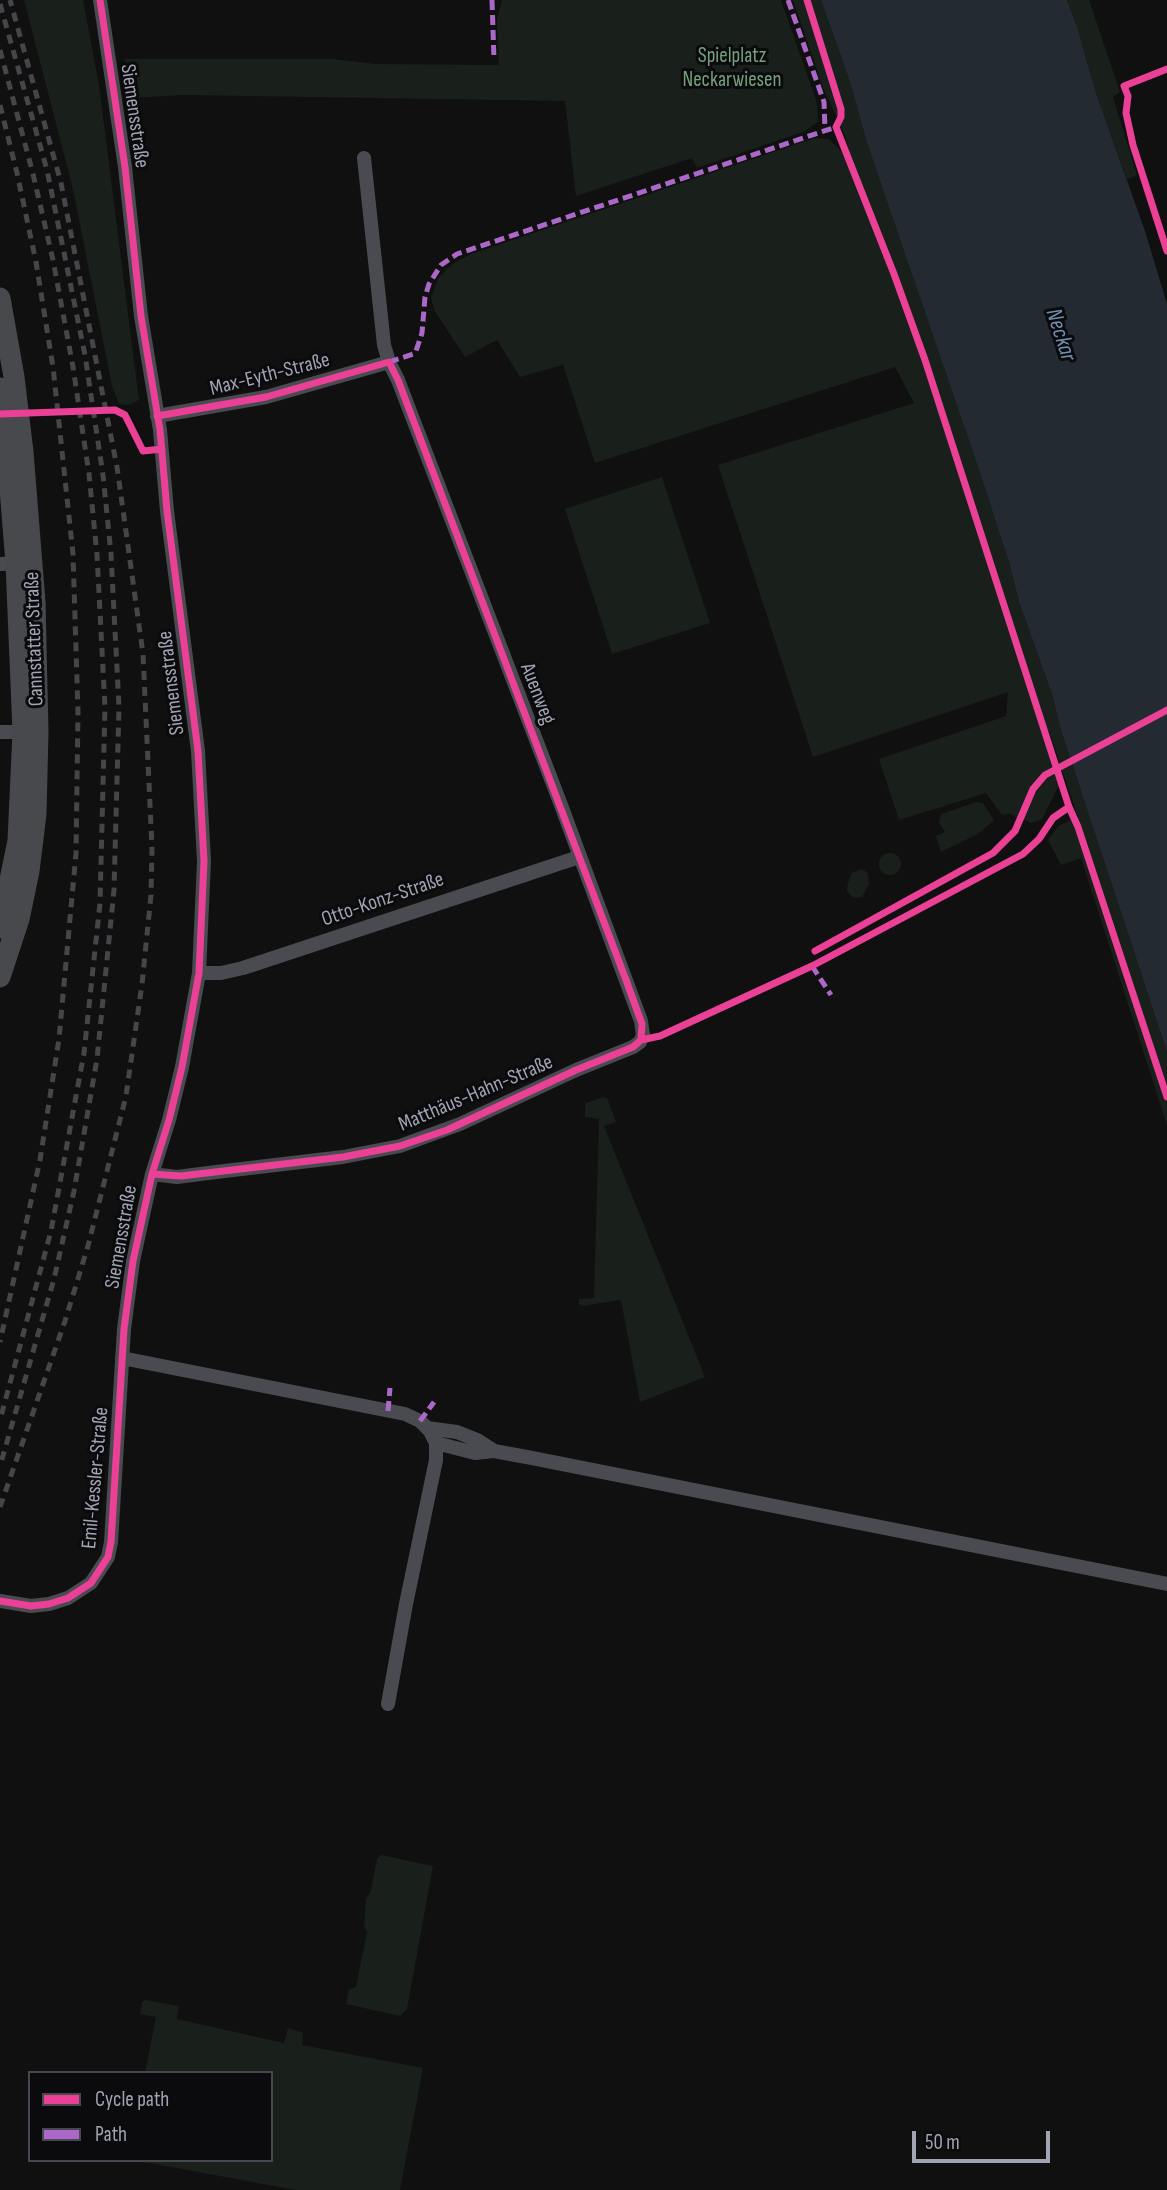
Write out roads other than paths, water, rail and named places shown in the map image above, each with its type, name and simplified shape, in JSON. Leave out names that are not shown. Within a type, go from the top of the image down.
[{"type":"main road","name":"Cannstatter Straße","points":[[0,298],[14,377],[16,563]]},
{"type":"main road","name":"Cannstatter Straße","points":[[0,977],[19,919],[29,871],[36,814],[1,396]]},
{"type":"main road","name":"Cannstatter Straße","points":[[0,928],[18,841],[31,732]]},
{"type":"street","name":"Siemensstraße","points":[[100,0],[125,167],[141,316],[157,416],[201,786],[204,861],[193,1013],[133,1261],[122,1359]]},
{"type":"street","points":[[364,158],[384,345],[389,362]]},
{"type":"street","name":"Max-Eyth-Straße","points":[[157,416],[267,397],[389,362]]},
{"type":"street","name":"Auenweg","points":[[389,362],[641,1021],[641,1040]]},
{"type":"street","points":[[0,732],[31,732]]},
{"type":"street","name":"Otto-Konz-Straße","points":[[198,973],[221,973],[243,968],[579,857]]},
{"type":"street","name":"Matthäus-Hahn-Straße","points":[[152,1174],[177,1177],[343,1157],[400,1146],[460,1124],[576,1070],[633,1047],[641,1040]]},
{"type":"street","points":[[122,1359],[405,1414],[426,1428],[436,1443],[436,1460],[405,1604],[388,1704]]},
{"type":"street","name":"Emil-Kessler-Straße","points":[[0,1601],[31,1606],[59,1602],[85,1588],[105,1564],[111,1542],[122,1359]]},
{"type":"street","points":[[426,1428],[457,1432],[494,1451]]},
{"type":"street","points":[[436,1443],[475,1453],[494,1451],[1167,1584]]},
{"type":"water","name":"Neckar","points":[[821,0],[1067,0],[1096,93],[1145,231],[1167,304],[1167,1052],[1060,727],[1052,694],[1019,602],[978,467]]},
{"type":"railway","points":[[0,1507],[65,1321],[88,1246],[126,1096],[142,984],[151,895],[152,848],[143,654],[117,467],[61,183],[10,0]]},
{"type":"railway","points":[[0,4],[47,170],[85,355],[103,475],[111,554],[119,707],[114,890],[97,1059],[74,1191],[54,1279],[0,1466]]},
{"type":"railway","points":[[0,50],[53,260],[73,367],[89,474],[97,555],[105,707],[100,903],[84,1053],[51,1231],[0,1420]]},
{"type":"railway","points":[[0,105],[36,262],[53,367],[73,554],[78,712],[76,853],[59,1039],[40,1160],[0,1342]]},
{"type":"park label","name":"Spielplatz Neckarwiesen","points":[[732,69]]}]
